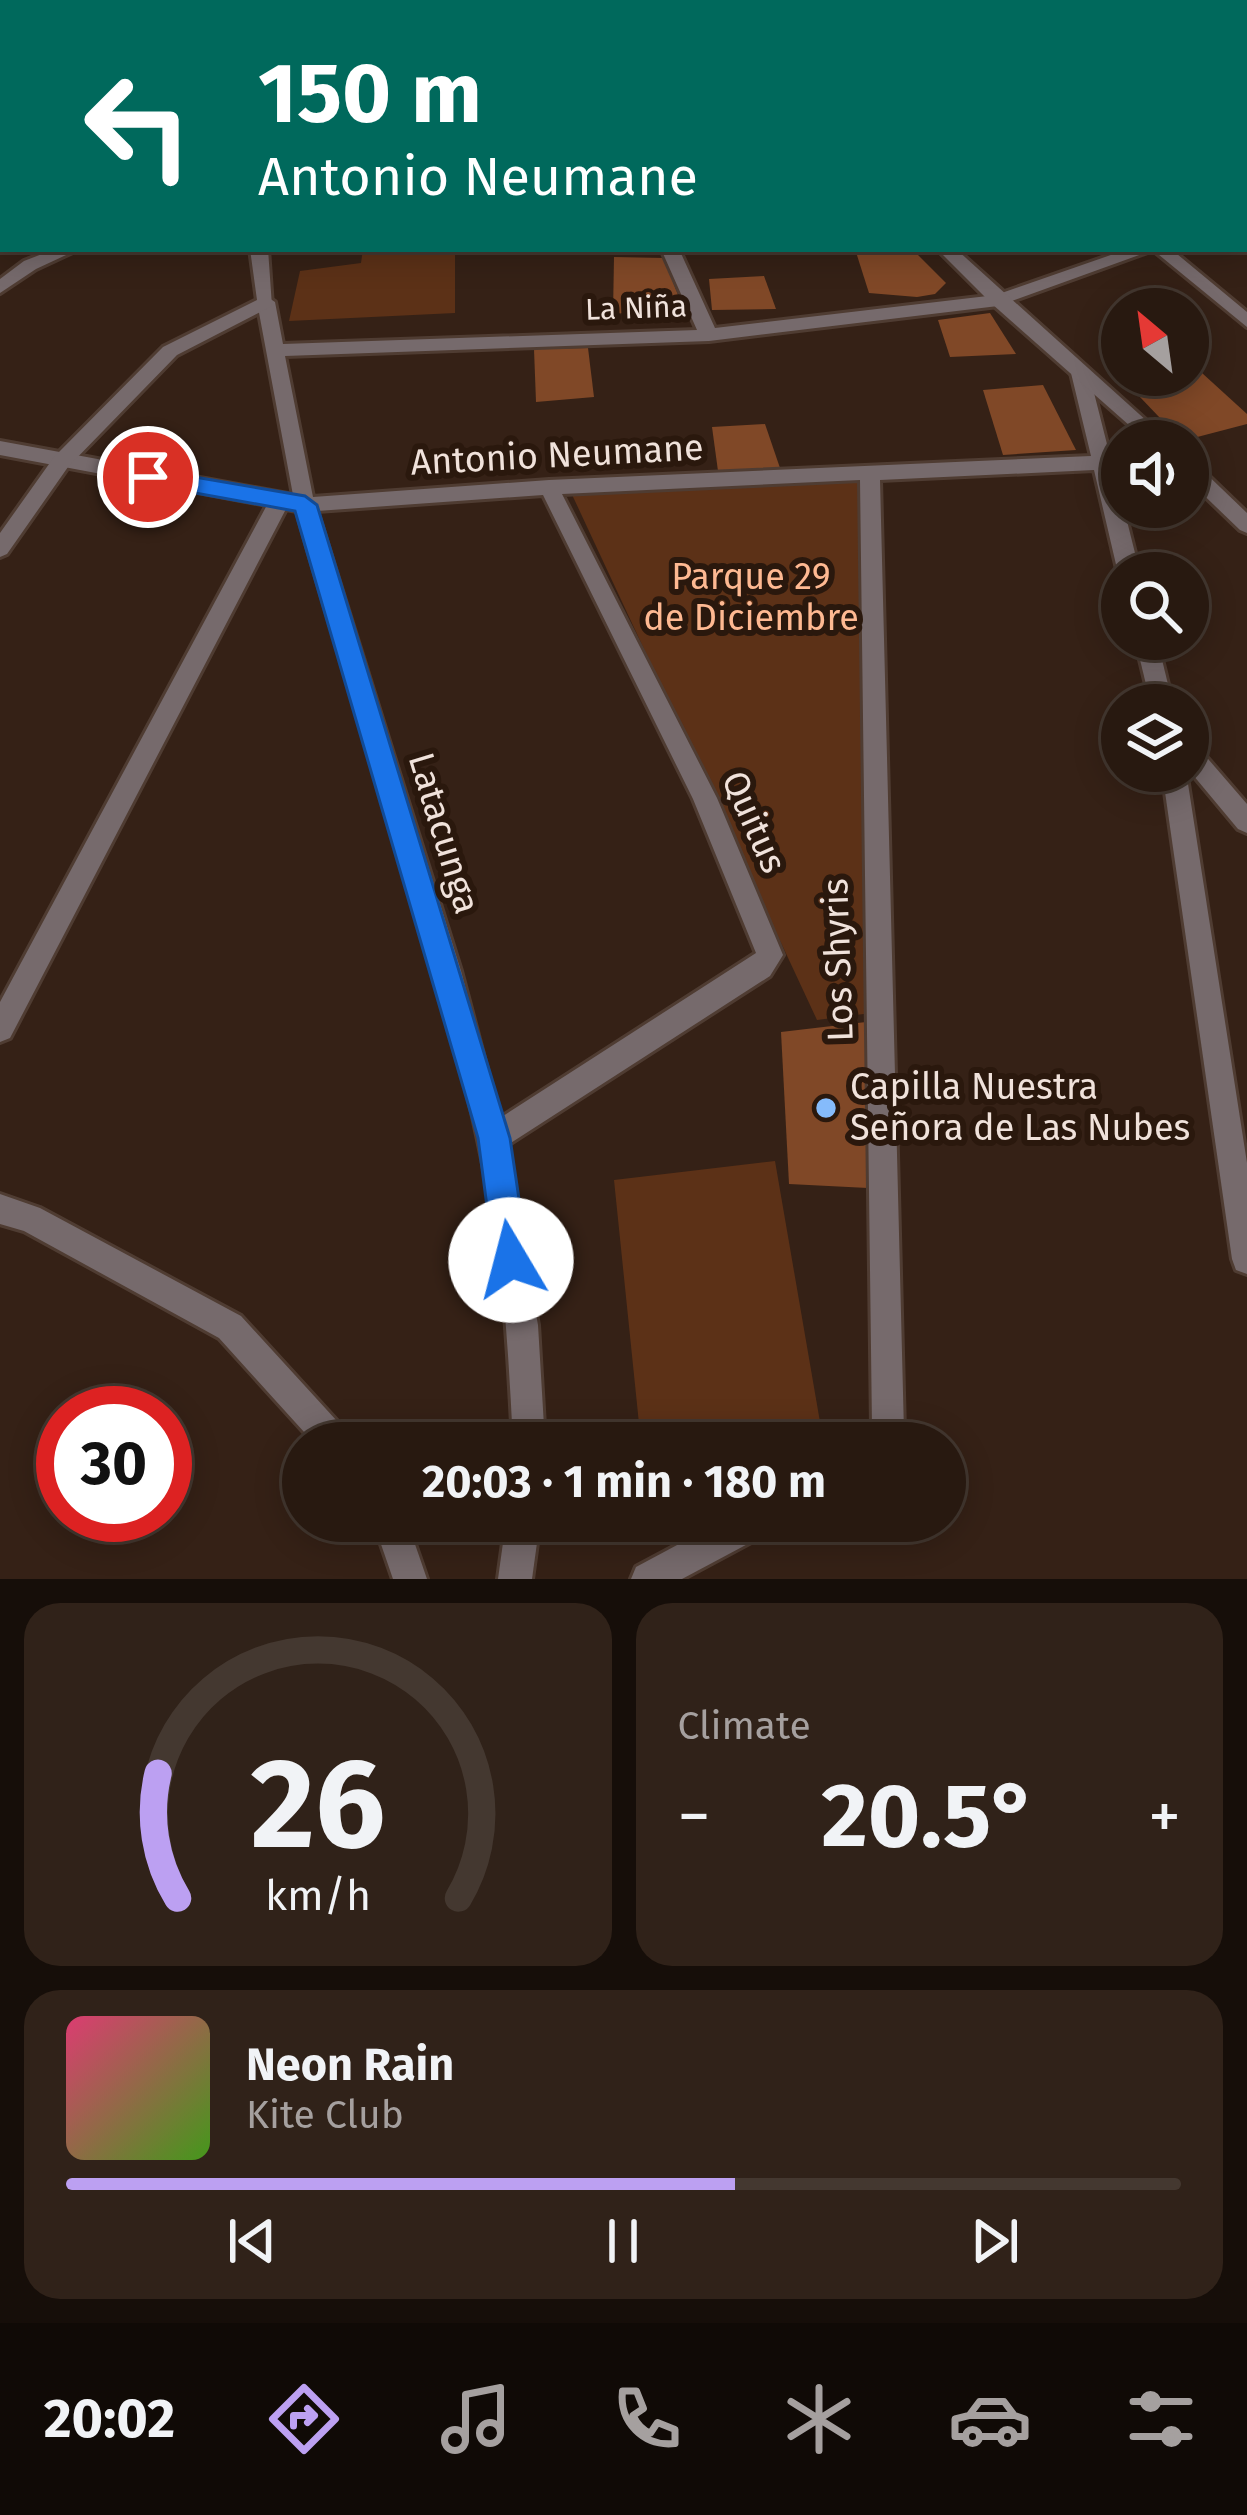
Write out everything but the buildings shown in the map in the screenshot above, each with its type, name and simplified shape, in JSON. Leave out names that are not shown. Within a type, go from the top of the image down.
[{"type":"street","points":[[0,288],[30,265],[62,252]]},
{"type":"street","name":"Latacunga","points":[[259,252],[292,502],[494,1138],[529,1383],[529,1422]]},
{"type":"street","points":[[671,252],[709,335]]},
{"type":"street","points":[[949,252],[1135,420]]},
{"type":"street","name":"La Niña","points":[[275,350],[709,335],[998,301],[1137,252]]},
{"type":"street","points":[[1165,252],[1247,321]]},
{"type":"street","points":[[0,549],[61,462],[170,351],[266,302]]},
{"type":"street","points":[[1080,373],[1101,433]]},
{"type":"street","name":"Antonio Neumane","points":[[0,448],[292,502],[1101,464]]},
{"type":"street","name":"Los Shyris","points":[[870,472],[870,784],[878,934],[888,1422]]},
{"type":"street","name":"Quitus","points":[[494,1138],[761,967],[770,956],[705,798],[549,487]]},
{"type":"street","points":[[1209,488],[1247,525]]},
{"type":"street","points":[[0,1029],[292,502]]},
{"type":"street","points":[[1209,777],[1247,823]]},
{"type":"street","points":[[1177,792],[1243,1200],[1247,1259]]},
{"type":"street","points":[[0,1209],[30,1218],[230,1327],[317,1422]]},
{"type":"street","points":[[397,1542],[410,1579]]},
{"type":"street","points":[[515,1579],[520,1542]]},
{"type":"street","points":[[648,1579],[717,1542]]},
{"type":"green space","points":[[363,252],[455,252],[455,313],[289,321],[300,271],[361,263]]},
{"type":"green space","name":"Parque 29 de Diciembre","points":[[870,472],[879,1012],[817,1020],[568,486]]},
{"type":"green space","points":[[775,1161],[820,1422],[639,1422],[614,1180]]},
{"type":"place","name":"Capilla Nuestra Señora de Las Nubes","points":[[826,1108]]},
{"type":"route","points":[[148,477],[305,505],[494,1138],[511,1260]]}]
